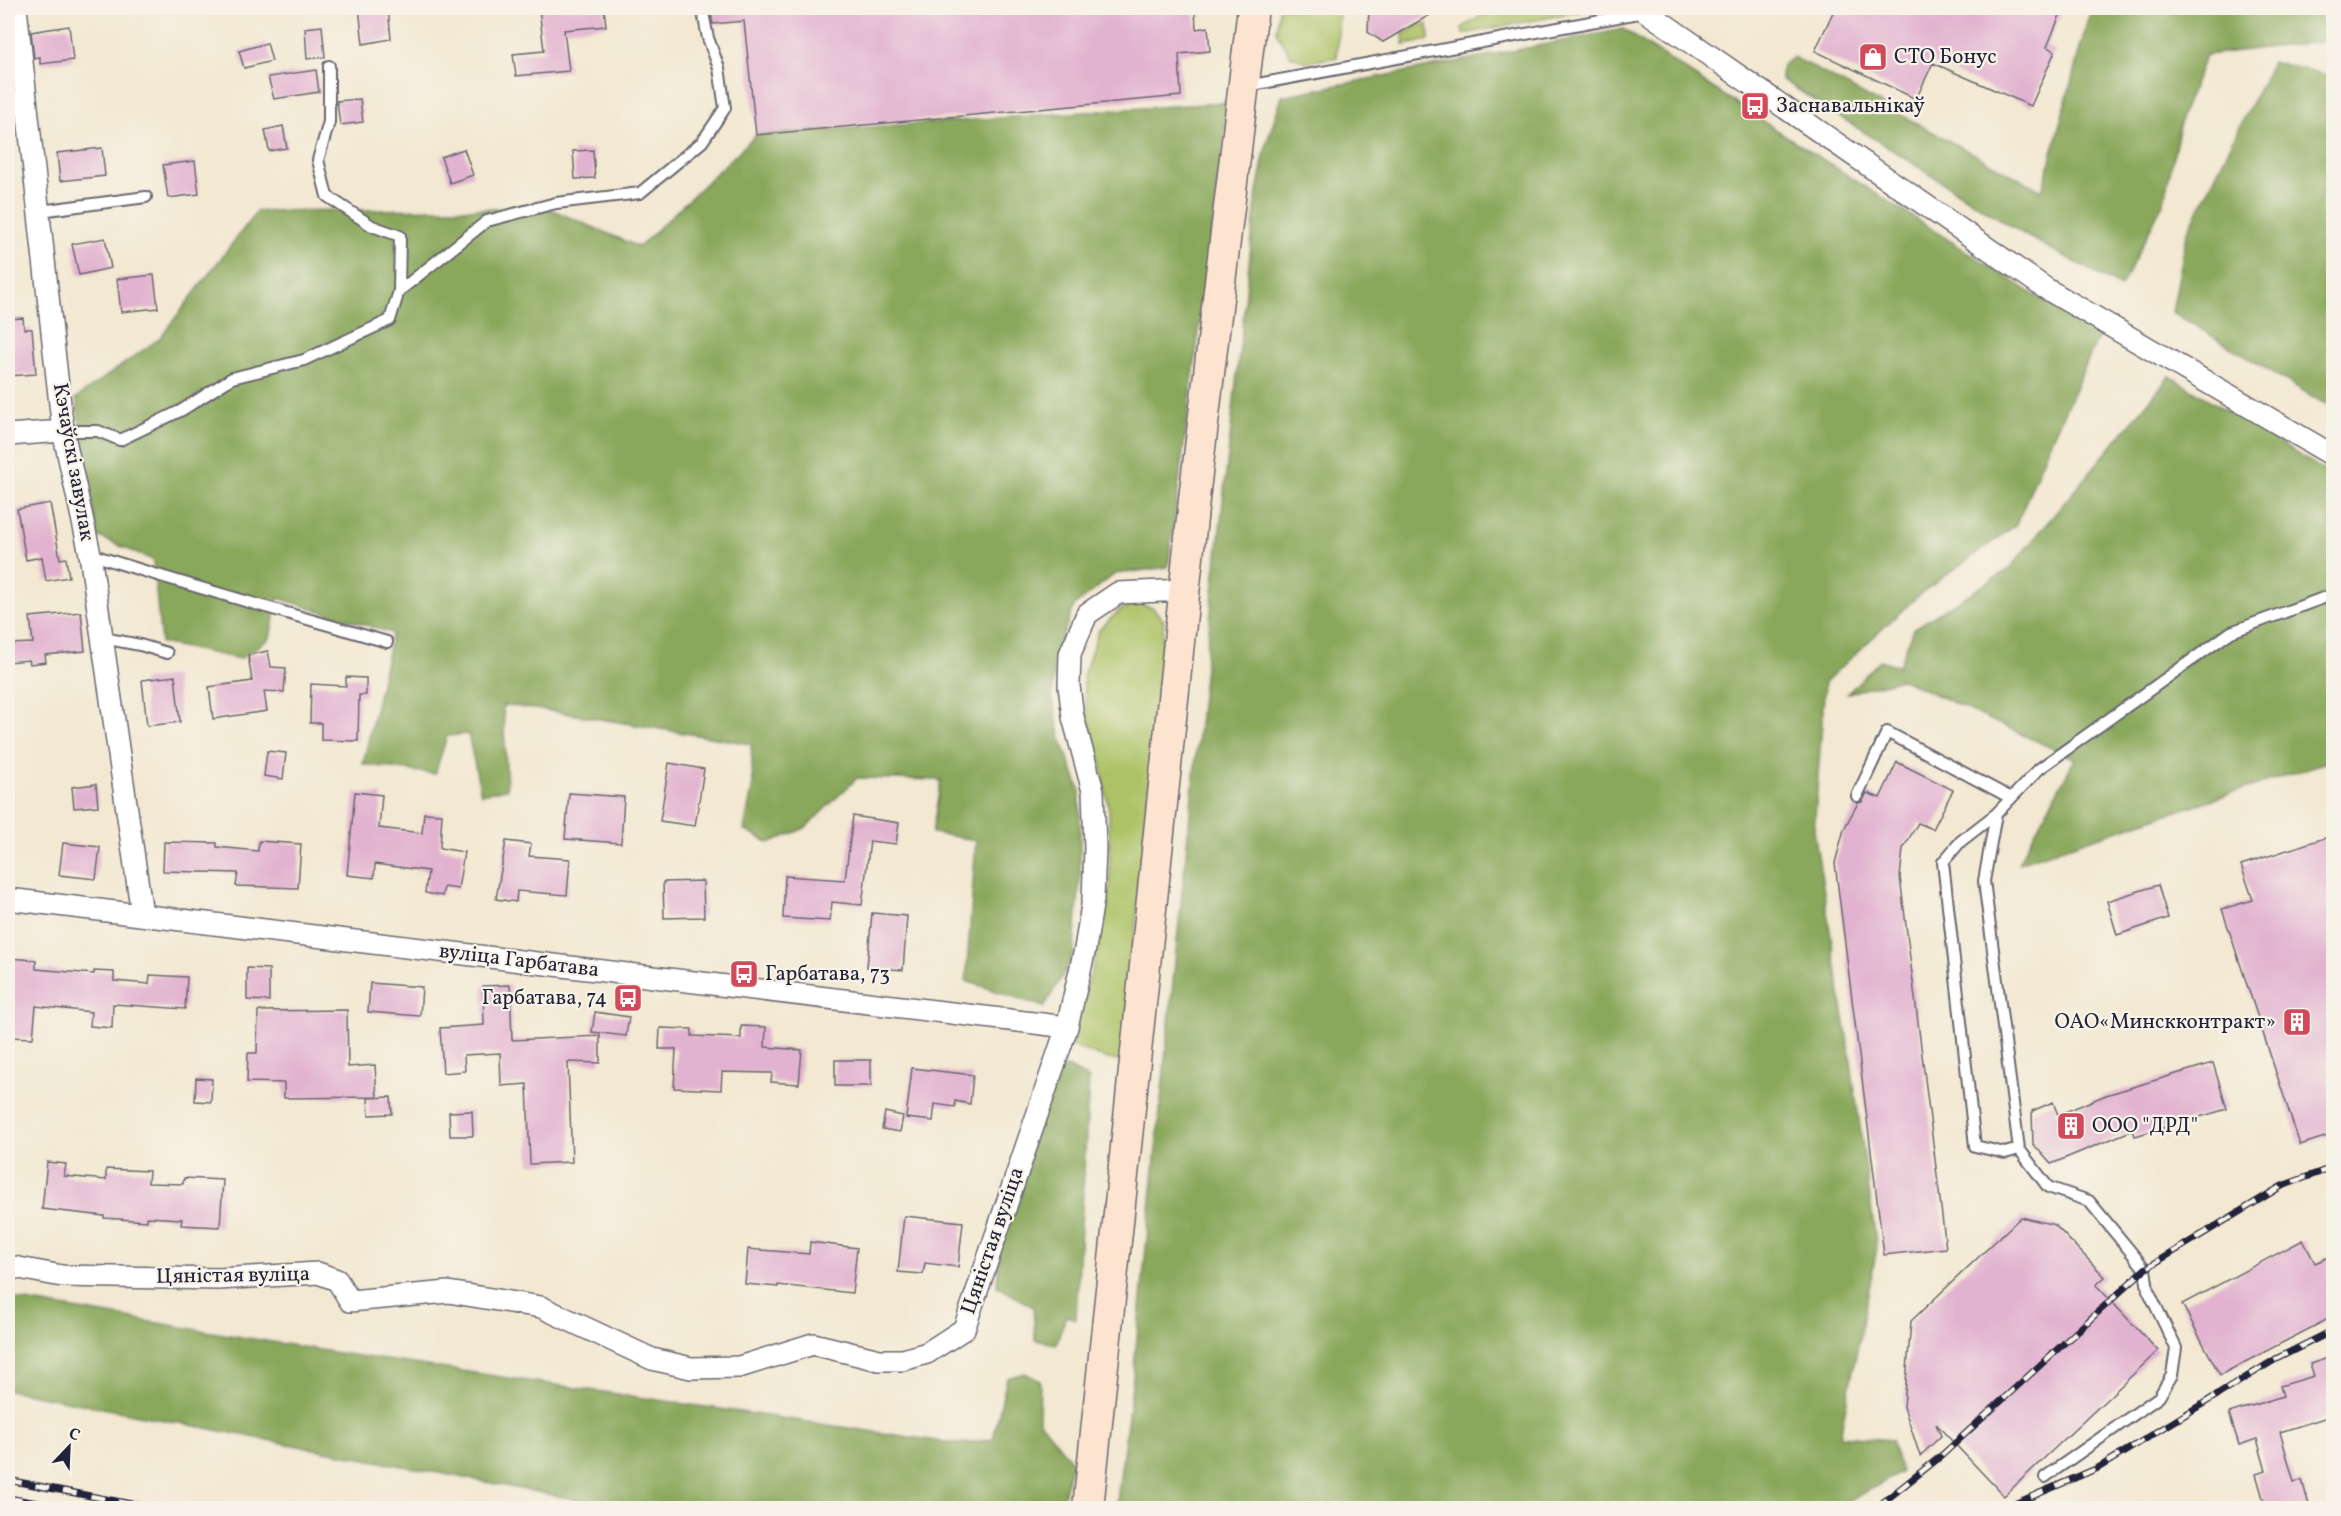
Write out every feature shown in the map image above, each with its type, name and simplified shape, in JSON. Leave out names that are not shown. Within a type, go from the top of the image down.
[{"type":"main road","points":[[1088,1509],[1185,590],[1253,8]]},
{"type":"street","name":"Кэчаўскі завулак","points":[[16,8],[63,431],[90,554],[142,914]]},
{"type":"street","points":[[1644,9],[2045,288],[2334,456]]},
{"type":"street","points":[[8,435],[63,431]]},
{"type":"street","points":[[1066,1027],[1094,899],[1095,848],[1093,791],[1073,717],[1069,686],[1070,654],[1087,614],[1118,593],[1185,590]]},
{"type":"street","name":"вуліца Гарбатава","points":[[8,899],[1066,1027]]},
{"type":"street","name":"Цяністая вуліца","points":[[8,1266],[62,1276],[219,1279],[318,1273],[337,1280],[350,1301],[448,1292],[541,1307],[652,1359],[690,1368],[739,1367],[813,1344],[879,1360],[903,1360],[927,1353],[964,1329],[1066,1027]]},
{"type":"lane","points":[[399,291],[487,221],[556,203],[640,193],[702,142],[725,108],[719,68],[708,38],[702,8]]},
{"type":"lane","points":[[1244,87],[1644,9]]},
{"type":"lane","points":[[63,431],[98,431],[120,440],[182,410],[232,378],[304,360],[390,320],[399,291],[400,236],[372,226],[327,196],[318,160],[329,122],[329,66]]},
{"type":"lane","points":[[40,212],[146,197]]},
{"type":"lane","points":[[90,554],[178,583],[387,642]]},
{"type":"lane","points":[[2019,1149],[2005,1153],[1976,1146],[1943,862],[1961,841],[2013,798],[2011,798],[2039,769],[2231,632],[2334,594]]},
{"type":"lane","points":[[103,638],[167,653]]},
{"type":"lane","points":[[1857,796],[1887,732],[2011,798]]},
{"type":"lane","points":[[1996,814],[1984,881],[2019,1149],[2048,1187],[2089,1201],[2145,1269],[2148,1290],[2176,1348],[2172,1375],[2159,1397],[2045,1477]]},
{"type":"green space","points":[[1279,8],[1339,8],[1337,57],[1307,62],[1291,56],[1276,32]]},
{"type":"green space","points":[[1498,8],[1598,8],[1463,34],[1462,28],[1489,11],[1497,12]]},
{"type":"green space","points":[[2091,8],[2333,8],[2333,40],[2206,55],[2182,115],[2164,201],[2121,287],[2025,235],[1781,79],[1782,65],[1794,57],[2042,191]]},
{"type":"green space","points":[[1428,24],[1429,40],[1404,45],[1403,34],[1420,25]]},
{"type":"green space","points":[[1623,29],[2099,336],[2050,443],[2016,525],[1920,594],[1825,682],[1814,830],[1849,1049],[1877,1248],[1840,1436],[1891,1440],[1902,1472],[1837,1508],[1116,1508],[1133,1377],[1206,656],[1257,191],[1267,142],[1282,96]]},
{"type":"green space","points":[[2272,62],[2333,76],[2333,409],[2172,312],[2187,233]]},
{"type":"green space","points":[[1229,102],[1168,567],[1115,574],[1074,606],[1056,653],[1052,696],[1060,736],[1080,791],[1080,880],[1073,957],[1044,1007],[966,981],[976,840],[932,833],[941,780],[857,778],[805,828],[769,843],[744,830],[753,784],[751,744],[503,705],[507,789],[481,794],[468,734],[447,736],[435,774],[363,764],[392,633],[278,598],[270,638],[240,659],[161,643],[153,560],[97,536],[76,398],[160,338],[257,211],[548,208],[639,247],[756,135]]},
{"type":"green space","points":[[2170,376],[2333,476],[2333,760],[2018,863],[2075,759],[1902,679],[1848,693],[1880,660],[1899,666],[1913,629],[2008,570]]},
{"type":"green space","points":[[1138,604],[1153,608],[1164,621],[1123,1062],[1104,1058],[1070,1045],[1093,966],[1110,886],[1109,811],[1100,759],[1087,714],[1083,676],[1099,630],[1120,610]]},
{"type":"green space","points":[[1068,1067],[1089,1079],[1076,1319],[1066,1316],[1056,1344],[1035,1340],[1033,1307],[997,1286],[1000,1240],[1055,1071]]},
{"type":"green space","points":[[8,1298],[332,1352],[957,1444],[993,1439],[1007,1378],[1025,1373],[1040,1381],[1039,1420],[1072,1462],[1060,1508],[620,1508],[8,1390]]},
{"type":"building","points":[[359,8],[388,8],[391,39],[363,44]]},
{"type":"building","points":[[539,8],[604,8],[606,26],[564,30],[569,71],[516,76],[513,54],[544,51]]},
{"type":"building","points":[[710,8],[1195,8],[1196,29],[1208,27],[1210,51],[1179,54],[1181,96],[756,135],[744,21],[713,24]]},
{"type":"building","points":[[1369,8],[1442,8],[1383,42],[1368,32]]},
{"type":"building","points":[[1835,8],[2063,8],[2047,47],[2055,51],[2031,106],[1933,63],[1916,99],[1815,51]]},
{"type":"building","points":[[69,26],[73,60],[40,64],[40,57],[34,58],[31,32]]},
{"type":"building","points":[[322,26],[325,57],[307,59],[305,28]]},
{"type":"building","points":[[267,43],[272,61],[244,68],[239,51]]},
{"type":"building","points":[[316,70],[319,92],[274,99],[268,77]]},
{"type":"building","points":[[360,99],[363,122],[340,125],[337,101]]},
{"type":"building","points":[[283,126],[287,148],[269,151],[265,130]]},
{"type":"building","points":[[102,148],[105,176],[60,181],[57,153]]},
{"type":"building","points":[[464,149],[473,175],[450,183],[441,157]]},
{"type":"building","points":[[593,150],[595,178],[575,179],[573,151]]},
{"type":"building","points":[[195,161],[199,194],[168,198],[163,165]]},
{"type":"building","points":[[105,238],[111,268],[79,275],[72,244]]},
{"type":"building","points":[[154,275],[158,308],[121,312],[117,279]]},
{"type":"building","points":[[23,318],[24,329],[32,329],[36,374],[8,376],[8,319]]},
{"type":"building","points":[[50,503],[60,559],[66,558],[69,577],[46,581],[42,557],[26,560],[17,509]]},
{"type":"building","points":[[81,612],[85,651],[45,655],[46,662],[30,664],[29,660],[8,662],[8,644],[33,643],[30,617]]},
{"type":"building","points":[[268,651],[271,667],[286,668],[284,692],[264,691],[267,711],[213,719],[209,687],[252,681],[248,655]]},
{"type":"building","points":[[175,676],[180,722],[147,726],[142,680]]},
{"type":"building","points":[[346,677],[366,678],[366,695],[359,695],[358,741],[321,740],[321,723],[310,723],[311,684],[346,686]]},
{"type":"building","points":[[267,751],[286,753],[283,779],[264,776]]},
{"type":"building","points":[[1897,762],[1953,790],[1933,829],[1918,823],[1903,849],[1900,877],[1946,1248],[1884,1255],[1835,863],[1844,829],[1858,803],[1862,802],[1867,793],[1880,798]]},
{"type":"building","points":[[669,763],[704,769],[695,826],[660,821]]},
{"type":"building","points":[[96,784],[98,806],[74,808],[72,787]]},
{"type":"building","points":[[355,792],[382,795],[379,828],[422,833],[424,813],[442,814],[440,848],[464,852],[458,889],[444,887],[442,896],[425,893],[428,871],[375,864],[374,878],[347,875]]},
{"type":"building","points":[[569,793],[624,797],[621,843],[565,839]]},
{"type":"building","points":[[853,816],[899,823],[896,844],[870,841],[862,905],[832,902],[830,921],[783,918],[785,876],[845,880]]},
{"type":"building","name":"ОАО«Минскконтракт»","points":[[2334,835],[2334,1134],[2300,1145],[2222,909],[2253,900],[2241,865]]},
{"type":"building","points":[[259,841],[301,844],[298,888],[236,886],[238,873],[163,871],[164,842],[217,843],[217,847],[258,851]]},
{"type":"building","points":[[506,841],[531,844],[529,856],[570,859],[567,895],[517,891],[516,902],[496,899]]},
{"type":"building","points":[[63,843],[100,847],[96,879],[59,875]]},
{"type":"building","points":[[703,881],[704,917],[664,918],[663,882]]},
{"type":"building","points":[[2158,885],[2168,918],[2117,935],[2107,901]]},
{"type":"building","points":[[872,913],[907,916],[903,970],[867,967]]},
{"type":"building","points":[[8,958],[36,960],[36,969],[94,974],[94,971],[114,972],[114,981],[149,984],[150,975],[187,977],[185,1009],[113,1004],[112,1028],[90,1026],[91,1012],[36,1006],[33,1038],[9,1037]]},
{"type":"building","points":[[247,968],[269,969],[269,1001],[247,1000]]},
{"type":"building","points":[[370,983],[422,987],[420,1016],[368,1012]]},
{"type":"building","points":[[510,985],[512,1040],[600,1036],[600,1063],[568,1062],[572,1162],[530,1164],[527,1084],[501,1086],[500,1053],[464,1055],[465,1071],[443,1073],[440,1028],[484,1025],[483,986]]},
{"type":"building","points":[[347,1010],[348,1067],[375,1065],[377,1097],[284,1098],[284,1083],[247,1082],[248,1053],[257,1053],[258,1011]]},
{"type":"building","points":[[595,1012],[629,1017],[626,1036],[592,1032]]},
{"type":"building","points":[[741,1026],[766,1027],[765,1047],[802,1050],[799,1084],[771,1082],[772,1073],[722,1072],[721,1090],[674,1088],[676,1049],[659,1049],[660,1028],[692,1029],[692,1036],[741,1038]]},
{"type":"building","points":[[835,1060],[871,1060],[871,1086],[835,1086]]},
{"type":"building","points":[[2213,1063],[2227,1109],[2135,1136],[2133,1130],[2051,1164],[2033,1144],[2032,1111],[2053,1102],[2058,1115],[2106,1095]]},
{"type":"building","points":[[912,1068],[973,1075],[970,1104],[955,1101],[955,1107],[935,1104],[933,1121],[906,1118]]},
{"type":"building","points":[[196,1078],[212,1079],[211,1102],[195,1101]]},
{"type":"building","points":[[391,1097],[392,1114],[369,1115],[368,1098]]},
{"type":"building","points":[[472,1111],[473,1136],[450,1136],[449,1112]]},
{"type":"building","points":[[885,1112],[903,1116],[900,1132],[882,1129]]},
{"type":"building","points":[[47,1162],[66,1164],[64,1176],[106,1180],[106,1169],[149,1171],[148,1183],[183,1184],[184,1178],[223,1180],[220,1227],[181,1225],[182,1219],[147,1217],[147,1221],[104,1218],[104,1216],[42,1209]]},
{"type":"building","points":[[904,1216],[963,1222],[958,1267],[925,1263],[923,1274],[898,1272]]},
{"type":"building","points":[[2021,1217],[2055,1225],[2105,1277],[2096,1285],[2158,1351],[2004,1496],[1936,1424],[1941,1436],[1920,1456],[1904,1407],[1911,1321]]},
{"type":"building","points":[[2303,1240],[2315,1263],[2334,1255],[2334,1316],[2220,1375],[2182,1304]]},
{"type":"building","points":[[810,1242],[857,1248],[852,1293],[745,1284],[748,1249],[809,1254]]},
{"type":"building","points":[[2334,1356],[2334,1415],[2280,1432],[2294,1482],[2302,1480],[2310,1509],[2266,1509],[2256,1474],[2266,1471],[2257,1439],[2239,1445],[2229,1413],[2283,1396],[2280,1386],[2314,1376],[2310,1364]]},
{"type":"railway","points":[[1876,1508],[1940,1457],[2145,1269],[2282,1186],[2334,1167]]},
{"type":"railway","points":[[2005,1508],[2098,1468],[2276,1359],[2334,1330]]},
{"type":"railway","points":[[8,1480],[152,1508]]},
{"type":"railway","points":[[8,1498],[67,1508]]},
{"type":"place","name":"СТО Бонус","points":[[1873,57]]},
{"type":"place","name":"Заснавальнікаў","points":[[1755,106]]},
{"type":"place","name":"Гарбатава, 73","points":[[744,974]]},
{"type":"place","name":"Гарбатава, 74","points":[[628,998]]},
{"type":"place","name":"ОАО«Минскконтракт»","points":[[2297,1022]]},
{"type":"place","name":"ООО \"ДРД\"","points":[[2071,1126]]}]
